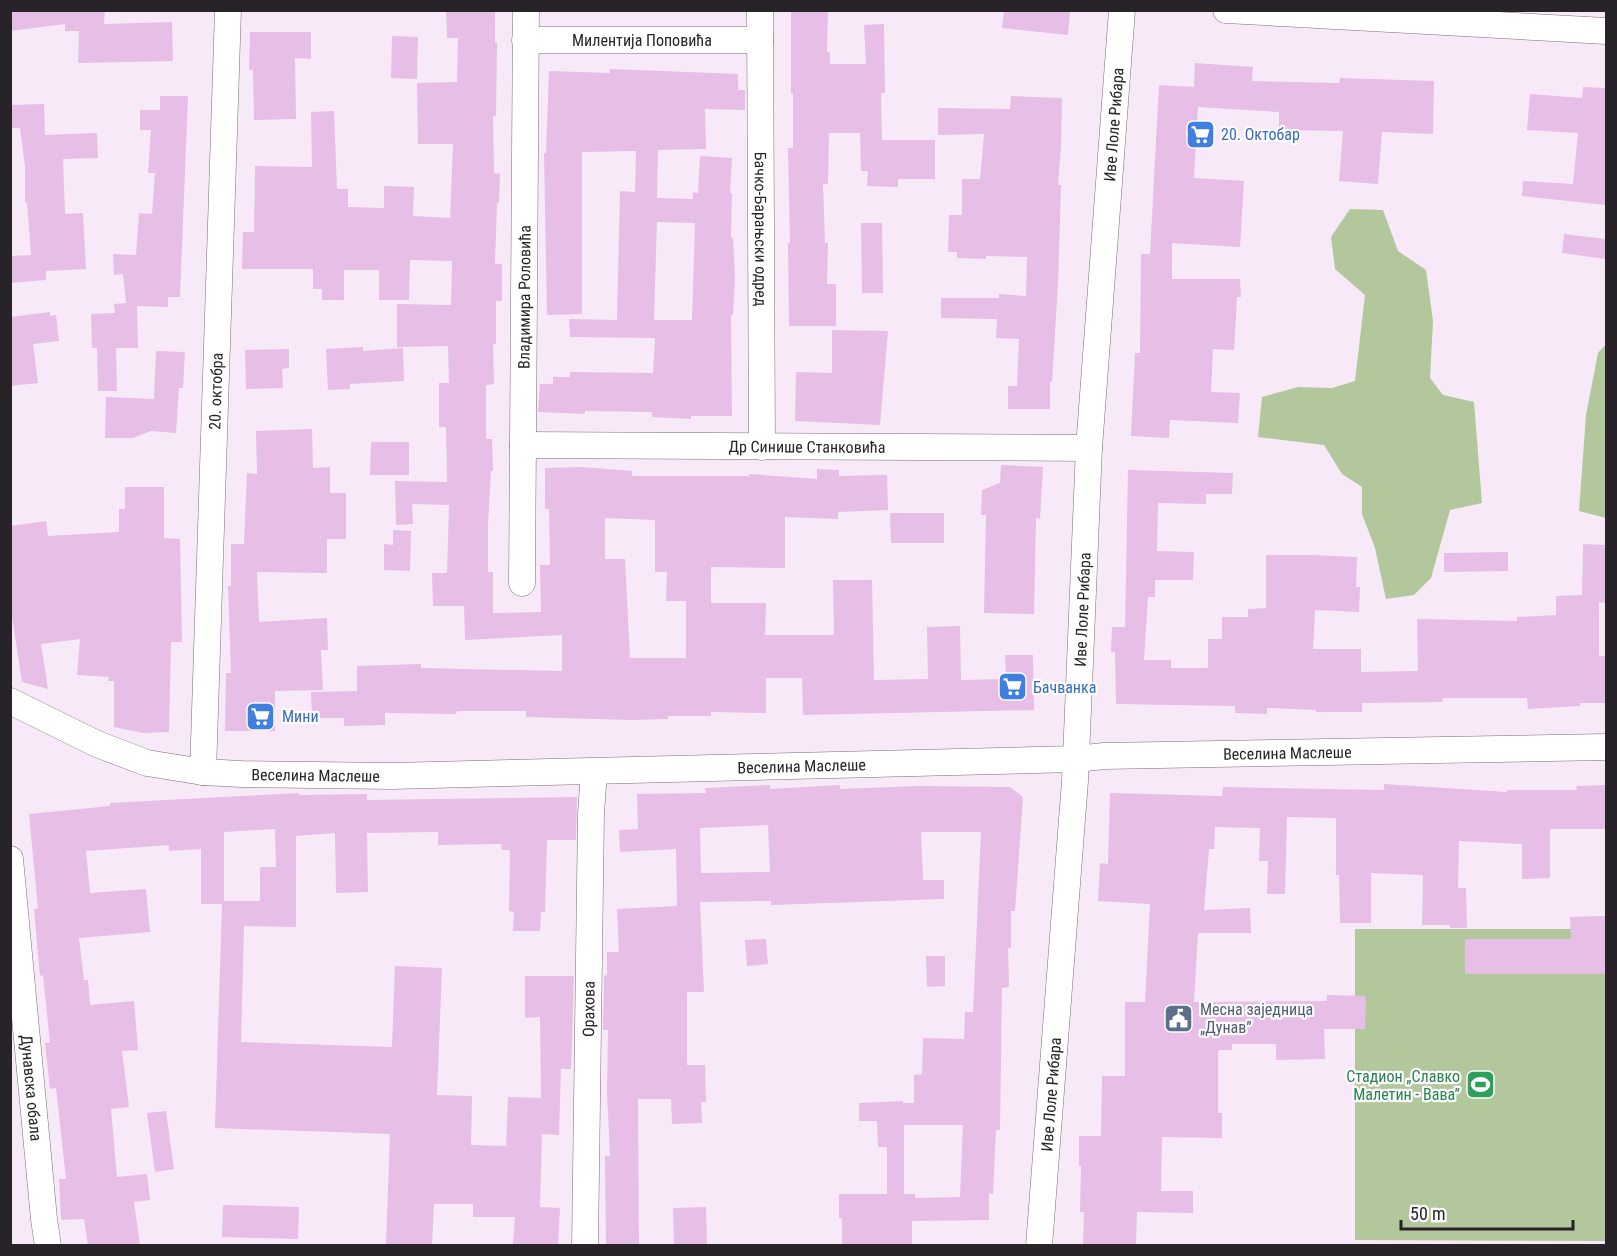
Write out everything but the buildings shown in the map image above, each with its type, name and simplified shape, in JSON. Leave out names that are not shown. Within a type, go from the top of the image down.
[{"type":"street","name":"20. октобра","points":[[203,772],[228,10]]},
{"type":"street","name":"Владимира Роловића","points":[[522,583],[526,10]]},
{"type":"street","name":"Бачко-Барањски одред","points":[[760,10],[762,447]]},
{"type":"street","name":"Иве Лоле Рибара","points":[[1039,1245],[1076,759],[1089,448],[1122,10]]},
{"type":"street","points":[[1226,10],[1606,31]]},
{"type":"street","name":"Милентија Поповића","points":[[525,40],[760,40]]},
{"type":"street","name":"Др Синише Станковића","points":[[523,445],[1089,448]]},
{"type":"street","name":"Веселина Маслеше","points":[[10,701],[117,752],[147,763],[203,772],[392,776],[1076,759],[1113,756],[1606,747]]},
{"type":"street","name":"Орахова","points":[[585,1245],[591,813],[594,772]]},
{"type":"street","name":"Дунавска обала","points":[[10,859],[48,1245]]},
{"type":"green space","points":[[1350,209],[1383,210],[1398,251],[1426,270],[1433,321],[1430,378],[1443,395],[1474,402],[1482,503],[1450,510],[1431,578],[1414,595],[1386,599],[1375,548],[1362,514],[1362,487],[1342,474],[1324,445],[1258,437],[1262,397],[1298,387],[1332,388],[1355,381],[1365,295],[1335,269],[1331,237]]},
{"type":"green space","points":[[1606,344],[1606,518],[1579,511],[1586,415],[1598,353]]},
{"type":"green space","name":"Стадион „Славко Малетин - Вава”","points":[[1355,929],[1606,929],[1606,1241],[1355,1240]]},
{"type":"place","name":"20. Октобар","points":[[1200,134]]},
{"type":"place","name":"Бачванка","points":[[1012,687]]},
{"type":"place","name":"Мини","points":[[261,716]]},
{"type":"place","name":"Месна заједница „Дунав”","points":[[1179,1018]]},
{"type":"place","name":"Стадион „Славко Малетин - Вава”","points":[[1481,1085]]}]
